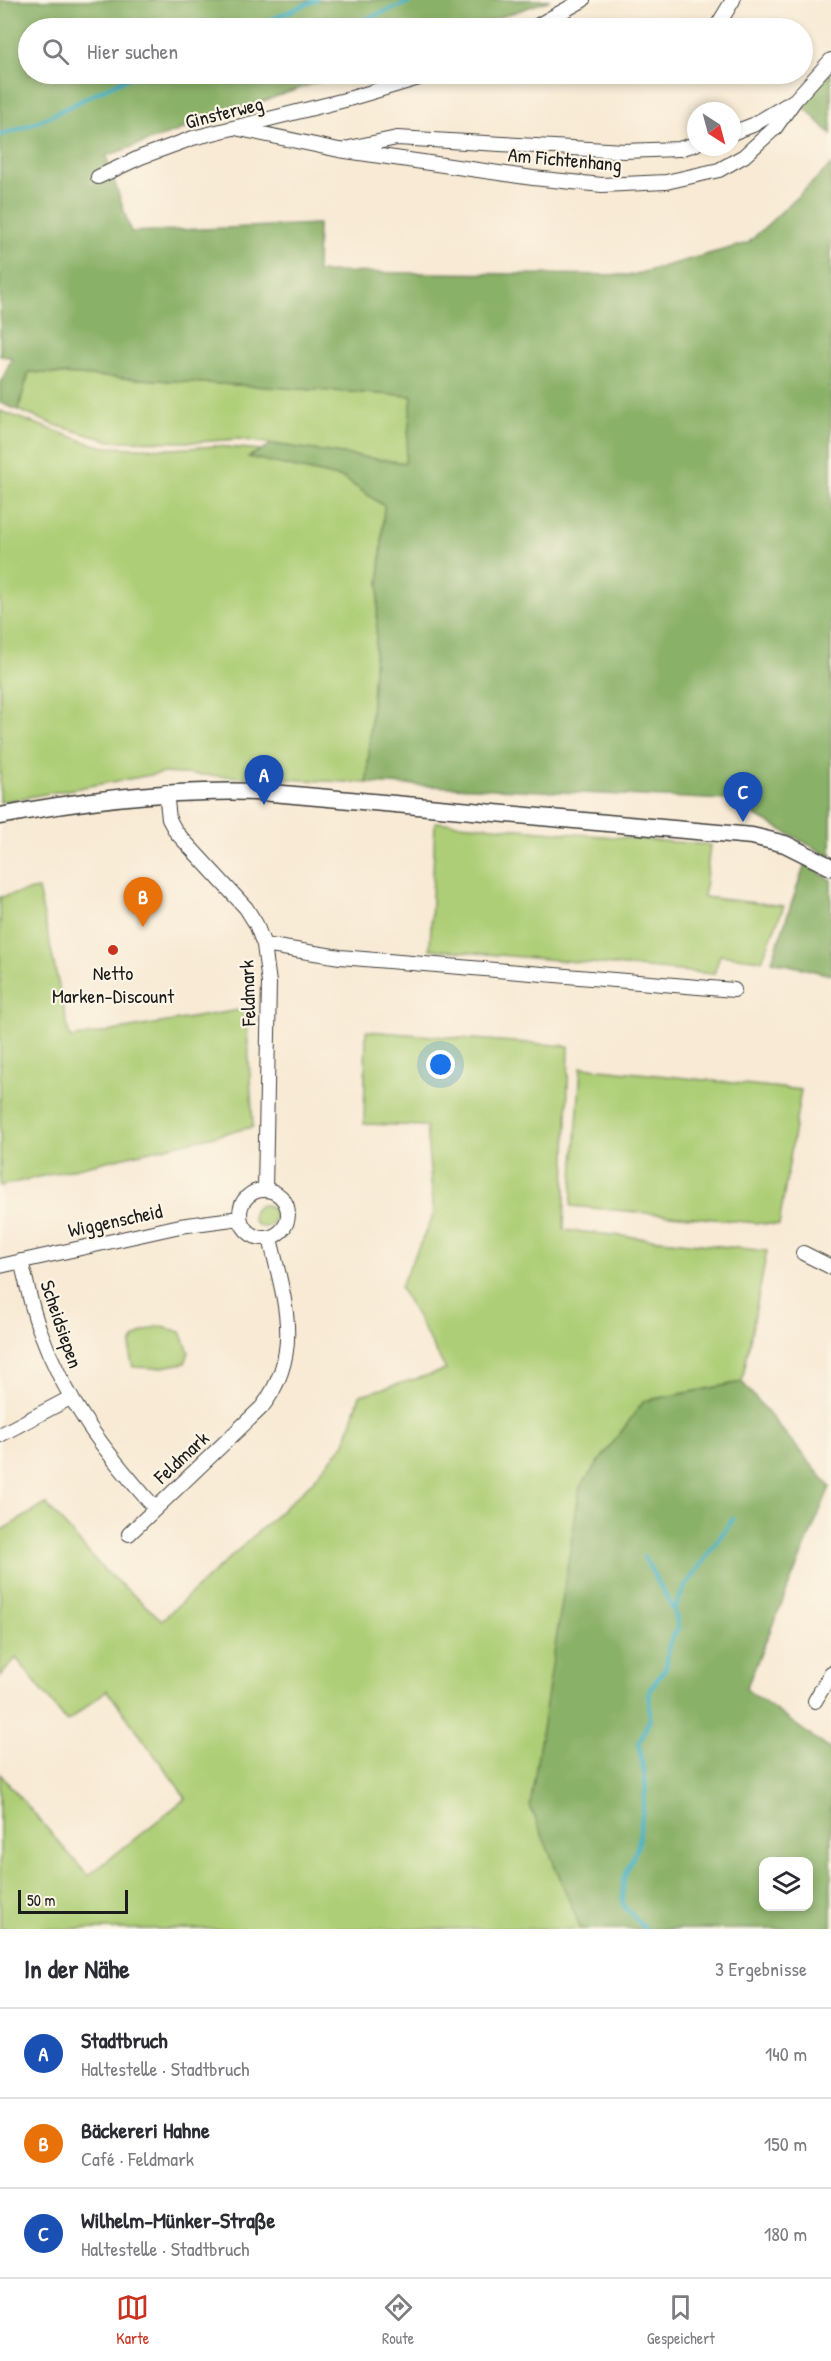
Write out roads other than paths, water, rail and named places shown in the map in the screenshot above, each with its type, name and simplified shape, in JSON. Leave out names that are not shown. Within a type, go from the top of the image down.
[{"type":"street","points":[[551,18],[583,0]]},
{"type":"street","points":[[722,18],[733,0]]},
{"type":"street","name":"Am Fichtenhang","points":[[813,80],[831,60]]},
{"type":"street","name":"Ginsterweg","points":[[98,177],[141,157],[172,146],[399,84]]},
{"type":"street","name":"Am Fichtenhang","points":[[235,128],[339,150],[602,185],[666,183],[719,170],[744,156],[775,128],[809,84]]},
{"type":"street","name":"Am Fichtenhang","points":[[741,130],[795,100]]},
{"type":"street","name":"Am Fichtenhang","points":[[339,150],[397,138],[624,151],[687,147]]},
{"type":"street","points":[[0,816],[102,798],[166,792],[261,792],[741,835],[785,844],[831,867]]},
{"type":"street","name":"Feldmark","points":[[166,792],[169,819],[176,832],[246,908],[256,924],[264,945],[269,983],[265,1190]]},
{"type":"street","points":[[264,945],[340,957],[734,990]]},
{"type":"street","points":[[265,1190],[280,1196],[288,1209],[286,1224],[282,1230],[270,1238],[254,1236],[243,1225],[240,1218],[244,1202],[256,1191],[265,1190]]},
{"type":"street","name":"Wiggenscheid","points":[[0,1266],[190,1224],[240,1218]]},
{"type":"street","name":"Feldmark","points":[[129,1534],[262,1407],[270,1396],[286,1354],[288,1325],[270,1238]]},
{"type":"street","points":[[803,1253],[831,1267]]},
{"type":"street","name":"Scheidsiepen","points":[[21,1261],[38,1325],[70,1398],[109,1456],[155,1508]]},
{"type":"street","name":"Scheidsiepen","points":[[0,1435],[70,1398]]},
{"type":"street","points":[[815,1701],[831,1673]]},
{"type":"waterway","points":[[274,18],[316,0]]},
{"type":"waterway","points":[[368,18],[415,0]]},
{"type":"waterway","points":[[0,135],[36,123],[115,84]]},
{"type":"waterway","points":[[645,1929],[623,1905],[623,1880],[638,1845],[646,1786],[639,1743],[650,1718],[649,1691],[666,1667],[669,1645],[678,1627],[674,1609],[685,1587],[733,1519]]},
{"type":"waterway","points":[[644,1557],[673,1609]]},
{"type":"place","name":"Stadtbruch","points":[[264,805]]},
{"type":"place","name":"Wilhelm-Münker-Straße","points":[[743,822]]},
{"type":"place","name":"Bäckereri Hahne","points":[[143,927]]},
{"type":"place","name":"Netto Marken-Discount","points":[[113,950]]}]
